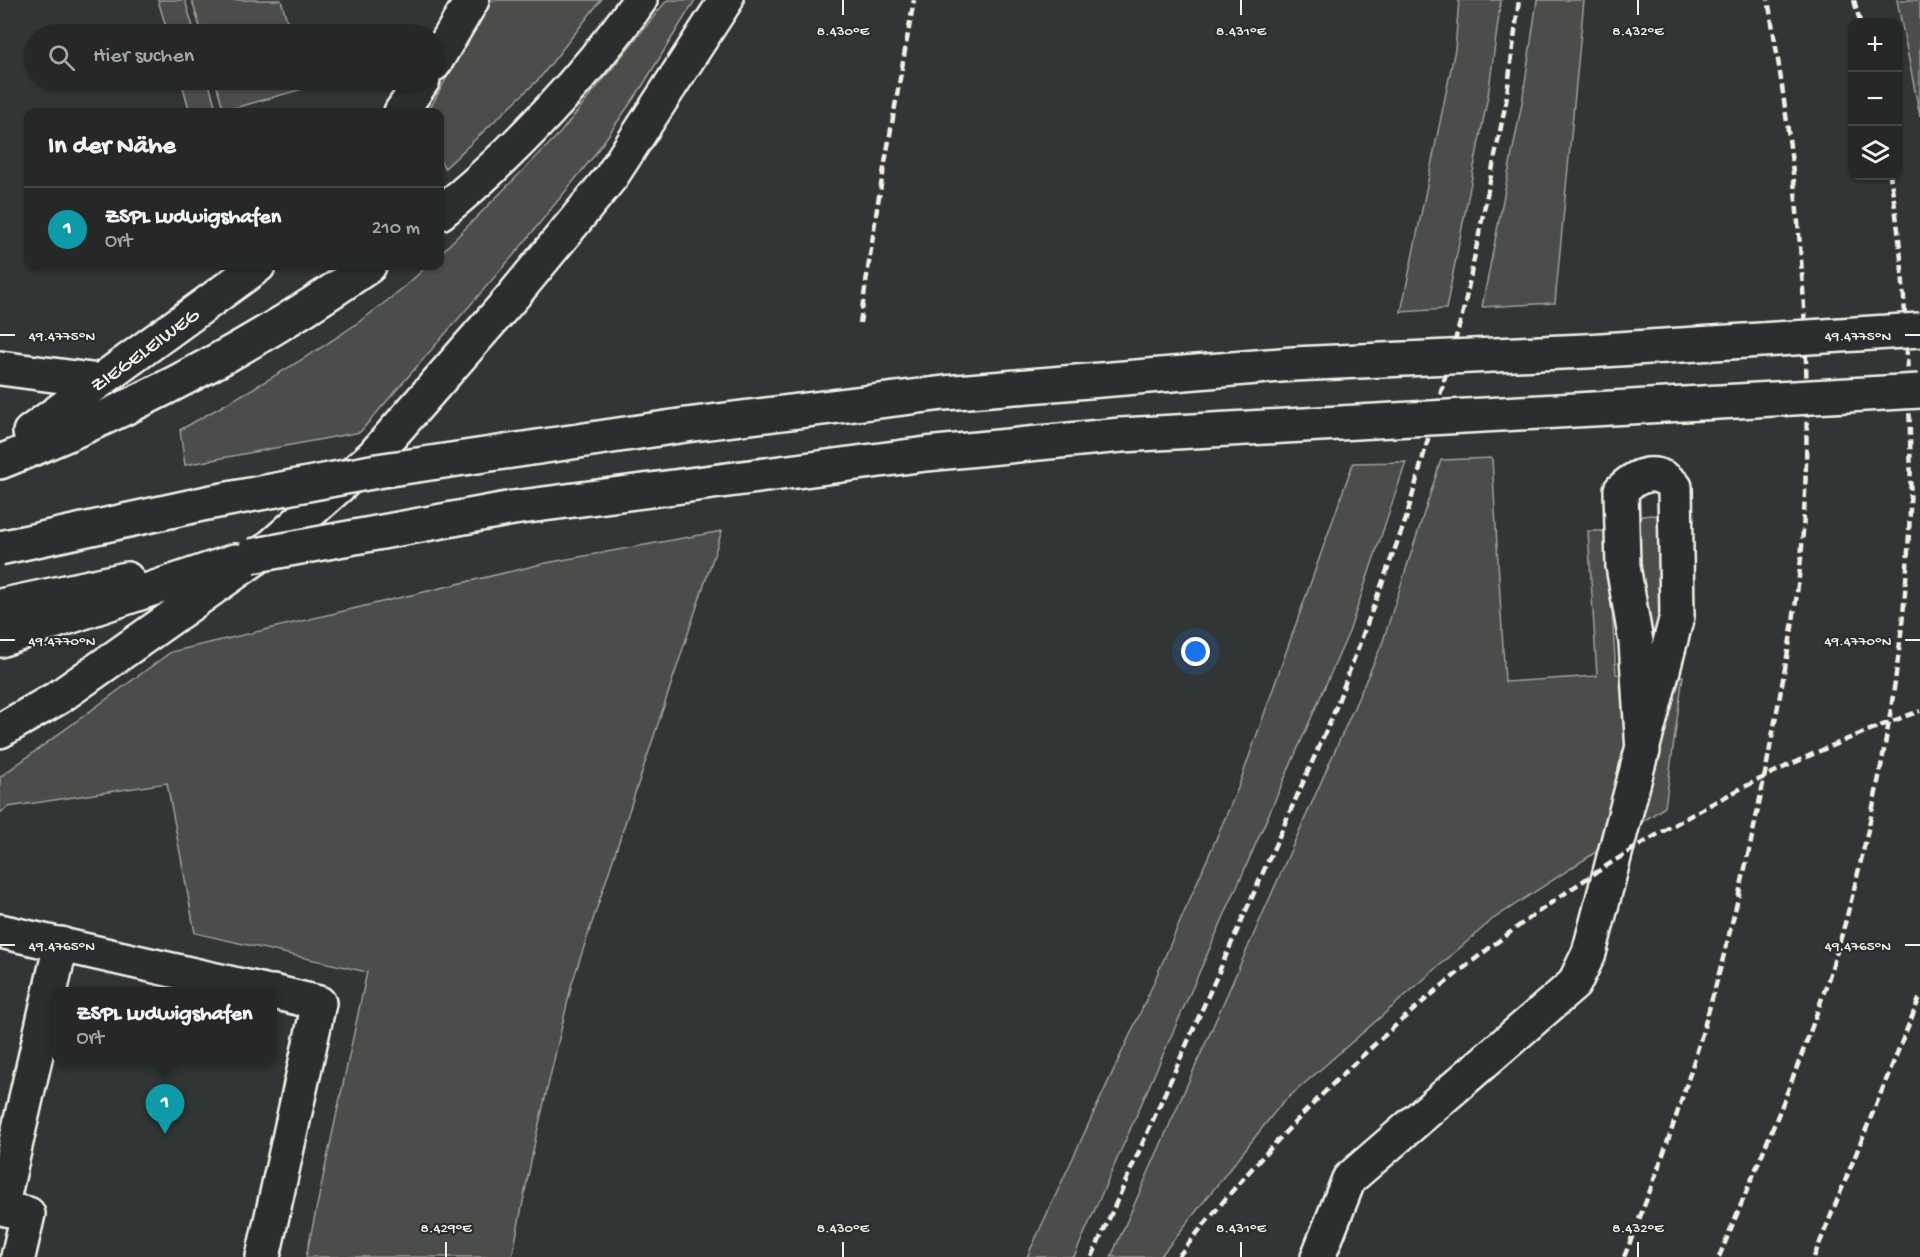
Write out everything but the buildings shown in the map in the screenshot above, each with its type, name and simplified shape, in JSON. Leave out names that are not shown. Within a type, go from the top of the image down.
[{"type":"main road","points":[[444,47],[472,0]]},
{"type":"main road","points":[[444,210],[466,193],[571,84],[640,0]]},
{"type":"main road","points":[[0,731],[59,697],[105,666],[267,550],[373,456],[513,296],[611,177],[726,0]]},
{"type":"main road","points":[[404,108],[416,90]]},
{"type":"main road","name":"ZIEGELEIWEG","points":[[30,432],[252,270]]},
{"type":"main road","points":[[0,462],[206,368],[265,335],[363,270]]},
{"type":"main road","points":[[0,548],[207,503],[388,470],[675,427],[944,393],[1293,364],[1586,351],[1920,330]]},
{"type":"main road","points":[[0,368],[99,381]]},
{"type":"main road","points":[[0,606],[251,556],[513,508],[926,454],[1144,434],[1920,392]]},
{"type":"main road","points":[[1318,1257],[1349,1179],[1574,984],[1589,953],[1643,752],[1677,616],[1675,487],[1666,478],[1648,473],[1633,479],[1621,490],[1623,566],[1636,642],[1643,752]]},
{"type":"main road","points":[[0,640],[251,556]]},
{"type":"main road","points":[[0,931],[249,987]]},
{"type":"main road","points":[[18,1257],[28,1214],[1,1208],[61,944]]},
{"type":"main road","points":[[262,1257],[320,1003],[277,993]]},
{"type":"shaded area","points":[[158,0],[185,0],[192,24],[165,24]]},
{"type":"shaded area","points":[[192,0],[281,0],[288,24],[199,24]]},
{"type":"shaded area","points":[[489,0],[601,0],[539,79],[445,168],[444,108],[430,108],[440,90],[444,90],[444,83]]},
{"type":"shaded area","points":[[667,0],[695,0],[643,85],[593,157],[518,250],[360,432],[185,465],[180,430],[277,375],[341,335],[422,270],[444,270],[444,250],[560,133]]},
{"type":"shaded area","points":[[1459,0],[1501,0],[1488,96],[1446,309],[1401,312],[1455,49]]},
{"type":"shaded area","points":[[1537,0],[1584,0],[1555,303],[1482,307],[1522,103]]},
{"type":"shaded area","points":[[1897,0],[1920,0],[1920,116],[1902,18]]},
{"type":"shaded area","points":[[184,90],[211,90],[216,108],[189,108]]},
{"type":"shaded area","points":[[218,90],[299,90],[235,108],[223,108]]},
{"type":"shaded area","points":[[1492,458],[1505,682],[1597,676],[1588,531],[1607,531],[1616,674],[1683,676],[1665,807],[1493,919],[1282,1103],[1160,1257],[1111,1257],[1382,644],[1441,460]]},
{"type":"shaded area","points":[[1406,462],[1349,632],[1074,1257],[1027,1257],[1147,998],[1238,788],[1353,463]]},
{"type":"shaded area","points":[[1642,516],[1659,516],[1663,521],[1666,628],[1654,640],[1641,606],[1636,521]]},
{"type":"shaded area","points":[[722,531],[572,983],[535,1141],[512,1257],[306,1257],[367,972],[195,933],[167,783],[8,807],[0,813],[0,777],[171,652],[546,563]]},
{"type":"railway","points":[[860,323],[878,202],[914,0]]},
{"type":"railway","points":[[1092,1257],[1333,715],[1406,519],[1464,308],[1506,102],[1519,0]]},
{"type":"railway","points":[[1624,1257],[1672,1130],[1712,1001],[1729,935],[1759,804],[1790,642],[1800,570],[1806,477],[1807,409],[1802,272],[1789,136],[1768,0]]},
{"type":"railway","points":[[1854,0],[1859,18]]},
{"type":"railway","points":[[1719,1257],[1790,1086],[1821,1000],[1860,865],[1889,724],[1902,628],[1911,474],[1904,301],[1891,180]]},
{"type":"railway","points":[[1178,1257],[1253,1168],[1333,1084],[1419,1005],[1511,932],[1607,866],[1707,806],[1812,755],[1920,711]]},
{"type":"railway","points":[[1814,1257],[1920,997]]},
{"type":"place","name":"ZSPL Ludwigshafen","points":[[165,1134]]}]
